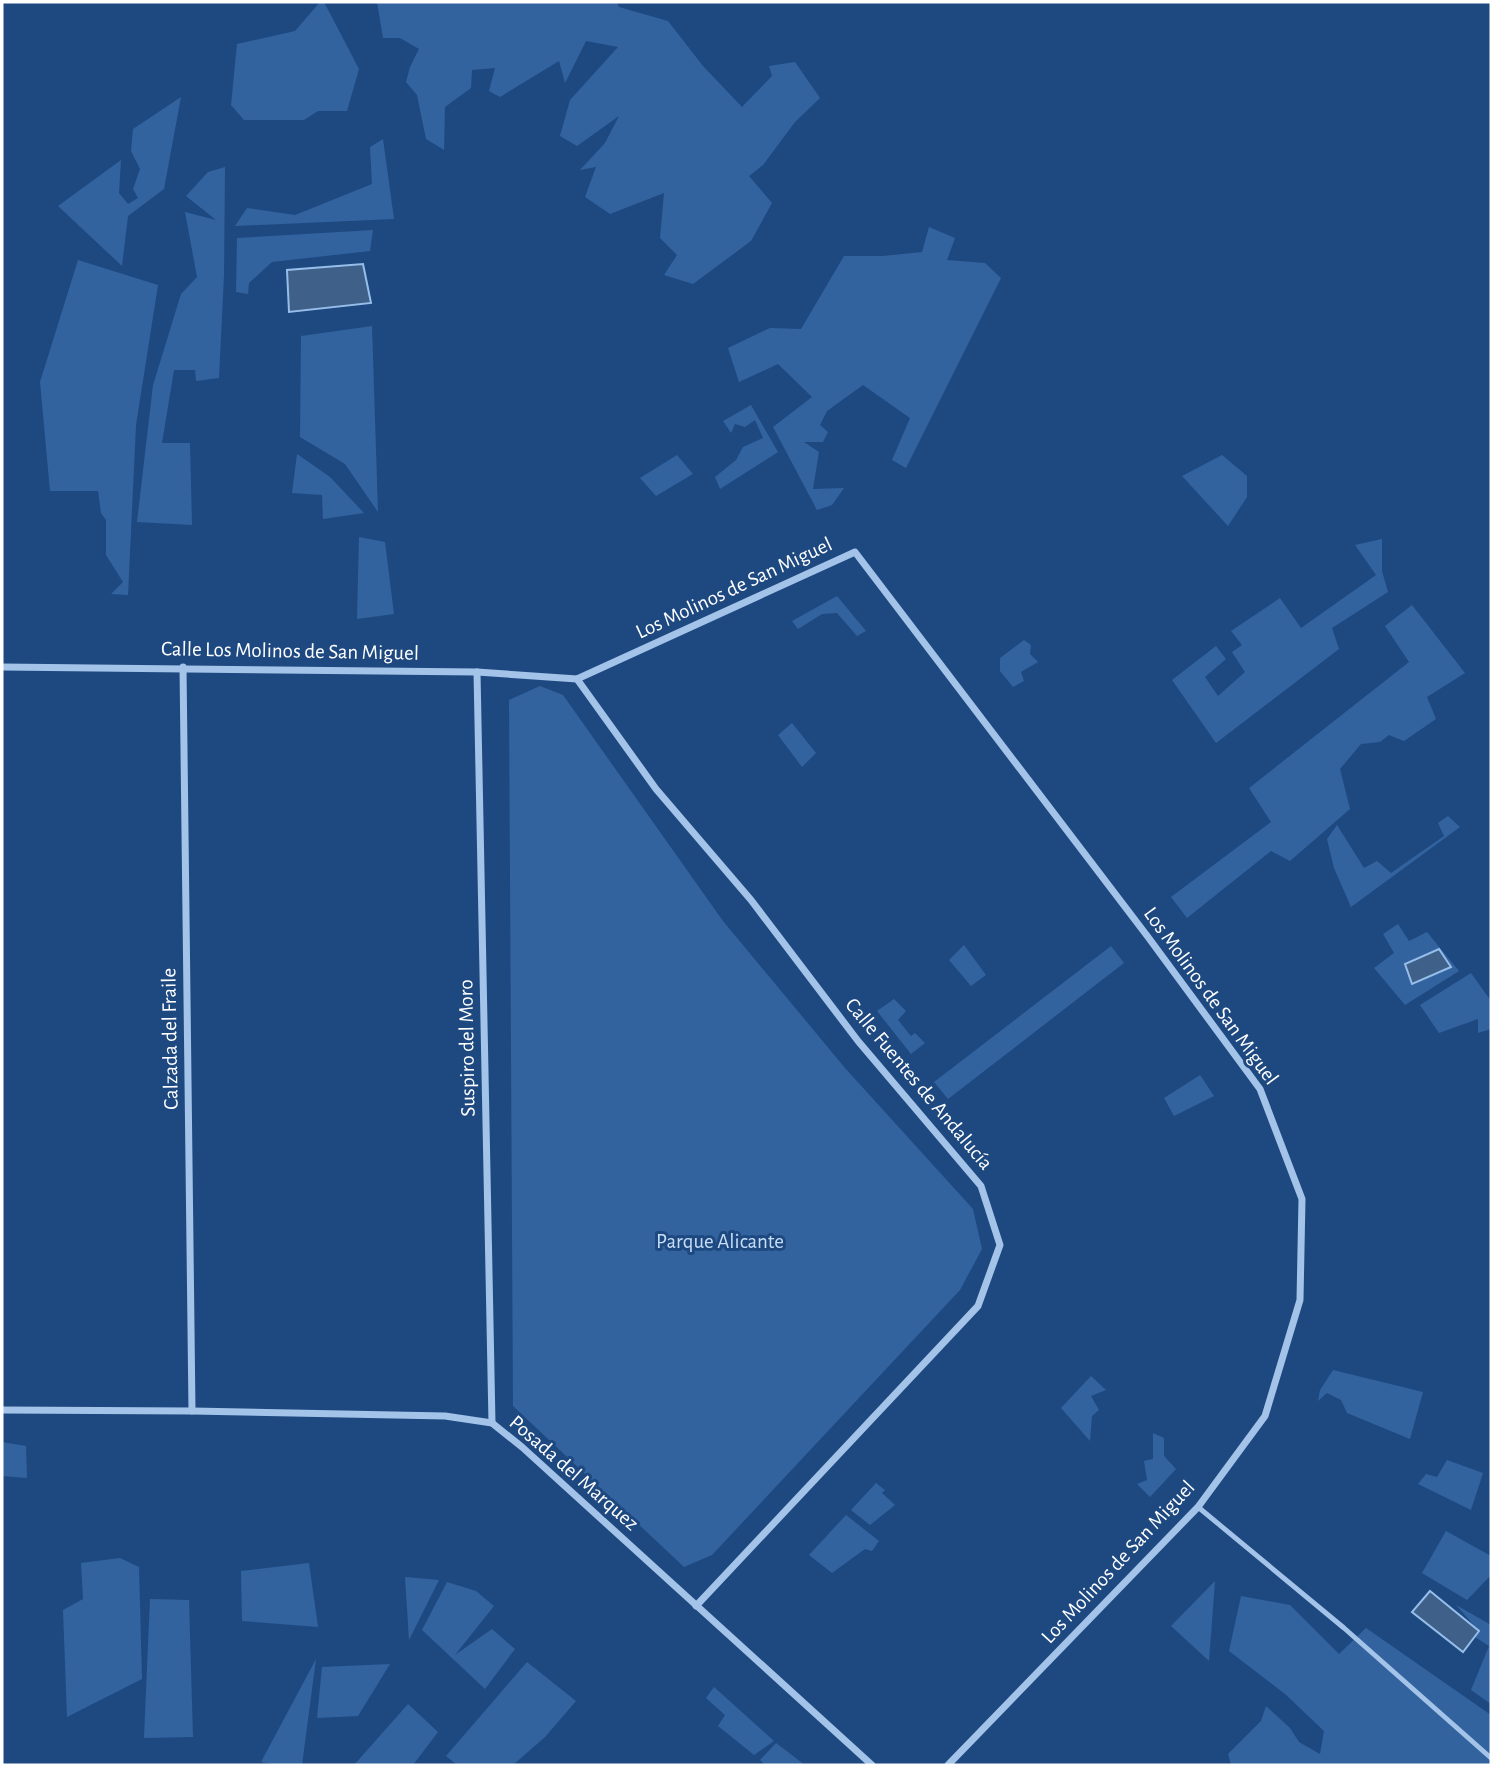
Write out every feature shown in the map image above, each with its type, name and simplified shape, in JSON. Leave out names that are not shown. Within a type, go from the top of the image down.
[{"type":"street","name":"Los Molinos de San Miguel","points":[[577,679],[855,552],[1148,937],[1260,1089],[1301,1199],[1300,1300],[1265,1416],[1198,1507],[948,1765]]},
{"type":"street","name":"Calle Los Molinos de San Miguel","points":[[2,667],[477,671],[577,679]]},
{"type":"street","name":"Calzada del Fraile","points":[[183,667],[192,1411]]},
{"type":"street","name":"Suspiro del Moro","points":[[477,671],[492,1423]]},
{"type":"street","name":"Calle Fuentes de Andalucía","points":[[577,679],[656,789],[751,900],[858,1041],[981,1186],[1000,1245],[978,1306],[696,1606]]},
{"type":"street","name":"Posada del Marquez","points":[[2,1410],[445,1416],[492,1423],[522,1447],[872,1765]]},
{"type":"lane","points":[[1198,1507],[1344,1628],[1491,1758]]},
{"type":"green space","points":[[320,2],[324,2],[359,69],[347,111],[318,111],[304,120],[244,120],[231,105],[237,44],[295,31]]},
{"type":"green space","points":[[377,2],[617,2],[619,7],[668,21],[703,66],[742,107],[772,76],[769,66],[795,62],[820,98],[795,122],[763,165],[749,176],[772,203],[751,241],[693,284],[664,275],[677,255],[660,238],[664,193],[610,214],[585,197],[596,167],[580,170],[605,143],[619,116],[577,146],[560,136],[570,100],[618,47],[586,41],[565,83],[559,61],[500,97],[489,91],[495,68],[472,70],[471,88],[445,107],[444,150],[426,139],[417,95],[406,82],[419,49],[400,38],[383,38]]},
{"type":"green space","points":[[181,97],[164,189],[128,216],[122,266],[58,206],[121,160],[119,193],[128,204],[138,198],[133,189],[140,169],[131,151],[133,129]]},
{"type":"green space","points":[[383,139],[394,219],[235,226],[247,208],[295,215],[372,184],[370,147]]},
{"type":"green space","points":[[225,167],[219,378],[196,381],[195,370],[174,370],[162,443],[190,443],[192,525],[137,522],[153,385],[181,294],[197,277],[185,212],[216,220],[186,196],[208,172]]},
{"type":"green space","points":[[929,227],[955,238],[947,260],[985,263],[1001,278],[906,468],[892,460],[910,418],[863,385],[827,411],[820,425],[828,432],[823,442],[804,442],[819,452],[813,489],[844,488],[832,505],[817,510],[773,427],[812,397],[778,364],[739,382],[728,348],[770,328],[801,329],[844,256],[922,252]]},
{"type":"green space","points":[[373,230],[370,251],[272,262],[249,283],[248,294],[236,292],[237,238]]},
{"type":"green space","points":[[78,260],[158,285],[136,425],[128,595],[111,594],[123,582],[106,555],[106,520],[101,513],[98,491],[50,491],[40,382]]},
{"type":"green space","points":[[372,326],[378,512],[345,464],[300,437],[301,336]]},
{"type":"green space","points":[[751,405],[778,452],[720,489],[715,477],[736,460],[743,447],[763,438],[755,420],[745,427],[735,424],[731,433],[723,421]]},
{"type":"green space","points":[[297,454],[330,477],[364,513],[323,519],[322,495],[292,493]]},
{"type":"green space","points":[[677,455],[693,474],[656,496],[640,478]]},
{"type":"green space","points":[[1222,455],[1247,476],[1247,497],[1228,526],[1182,476]]},
{"type":"green space","points":[[359,537],[385,542],[394,614],[357,619]]},
{"type":"green space","points":[[1382,539],[1382,571],[1388,592],[1332,628],[1339,649],[1216,743],[1172,680],[1216,646],[1226,659],[1205,677],[1218,696],[1245,672],[1232,652],[1242,645],[1231,631],[1280,598],[1301,628],[1376,575],[1355,545]]},
{"type":"green space","points":[[837,596],[866,631],[857,636],[837,613],[822,614],[798,629],[792,621]]},
{"type":"green space","points":[[1412,605],[1465,673],[1427,697],[1436,719],[1404,741],[1389,735],[1380,742],[1361,744],[1340,769],[1350,809],[1290,861],[1271,851],[1187,918],[1171,897],[1271,822],[1249,788],[1409,662],[1385,626]]},
{"type":"green space","points":[[1024,640],[1031,645],[1030,654],[1038,662],[1021,672],[1024,681],[1013,687],[1000,671],[1000,658]]},
{"type":"green space","name":"Parque Alicante","points":[[540,686],[563,695],[723,921],[845,1068],[973,1209],[982,1249],[960,1290],[712,1555],[684,1567],[513,1406],[509,700]]},
{"type":"green space","points":[[792,723],[816,753],[802,767],[778,735]]},
{"type":"green space","points":[[1448,816],[1460,827],[1351,907],[1334,868],[1327,839],[1337,825],[1364,868],[1377,861],[1391,873],[1444,836],[1438,823]]},
{"type":"green space","points":[[1398,924],[1409,941],[1427,932],[1459,971],[1405,1005],[1374,968],[1394,953],[1383,934]]},
{"type":"green space","points":[[964,945],[986,975],[971,986],[949,960]]},
{"type":"green space","points":[[1111,946],[1124,963],[948,1099],[934,1082]]},
{"type":"green space","points":[[1471,973],[1491,1001],[1491,1029],[1478,1033],[1478,1019],[1439,1033],[1420,1005]]},
{"type":"green space","points":[[894,999],[906,1011],[898,1020],[911,1036],[915,1033],[925,1043],[911,1054],[877,1011]]},
{"type":"green space","points":[[1200,1075],[1214,1096],[1174,1116],[1164,1098]]},
{"type":"green space","points":[[1333,1370],[1423,1392],[1410,1439],[1347,1413],[1341,1400],[1327,1393],[1318,1401],[1320,1390]]},
{"type":"green space","points":[[1091,1376],[1106,1390],[1091,1396],[1099,1410],[1092,1416],[1090,1441],[1061,1408]]},
{"type":"green space","points":[[1153,1433],[1164,1438],[1164,1456],[1176,1469],[1150,1497],[1137,1484],[1147,1480],[1144,1461],[1153,1459]]},
{"type":"green space","points":[[2,1442],[26,1446],[27,1478],[2,1476]]},
{"type":"green space","points":[[1447,1460],[1483,1473],[1471,1510],[1418,1484],[1426,1474],[1437,1477]]},
{"type":"green space","points":[[876,1483],[885,1490],[882,1493],[895,1505],[870,1525],[851,1510]]},
{"type":"green space","points":[[846,1515],[879,1541],[872,1551],[865,1549],[832,1573],[809,1555]]},
{"type":"green space","points":[[1446,1531],[1491,1556],[1491,1575],[1467,1600],[1422,1573]]},
{"type":"green space","points":[[120,1558],[139,1567],[142,1679],[67,1717],[63,1610],[83,1599],[81,1563]]},
{"type":"green space","points":[[309,1563],[318,1627],[242,1621],[241,1571]]},
{"type":"green space","points":[[405,1577],[439,1580],[409,1640]]},
{"type":"green space","points":[[1215,1581],[1209,1661],[1171,1626]]},
{"type":"green space","points":[[447,1582],[476,1591],[494,1606],[455,1655],[492,1629],[515,1649],[485,1689],[422,1630]]},
{"type":"green space","points":[[1241,1596],[1290,1605],[1339,1654],[1366,1628],[1491,1715],[1491,1765],[1231,1765],[1228,1754],[1261,1721],[1266,1706],[1290,1728],[1299,1742],[1320,1754],[1324,1731],[1285,1694],[1229,1651]]},
{"type":"green space","points":[[150,1599],[189,1600],[193,1737],[144,1738]]},
{"type":"green space","points":[[1456,1605],[1491,1625],[1491,1704],[1471,1690],[1489,1646],[1475,1637],[1479,1631]]},
{"type":"green space","points":[[316,1659],[302,1765],[261,1762]]},
{"type":"green space","points":[[527,1662],[576,1701],[545,1737],[513,1765],[457,1765],[446,1756]]},
{"type":"green space","points":[[390,1664],[358,1716],[317,1718],[322,1667]]},
{"type":"green space","points":[[714,1687],[774,1741],[754,1755],[718,1726],[725,1715],[706,1698]]},
{"type":"green space","points":[[408,1704],[438,1732],[413,1765],[354,1765]]},
{"type":"green space","points":[[776,1743],[805,1765],[765,1765],[760,1760]]},
{"type":"shaded area","points":[[363,264],[371,303],[289,312],[287,270]]},
{"type":"shaded area","points":[[1439,949],[1451,967],[1412,984],[1405,964]]},
{"type":"shaded area","points":[[1430,1591],[1479,1631],[1463,1652],[1412,1612]]}]
